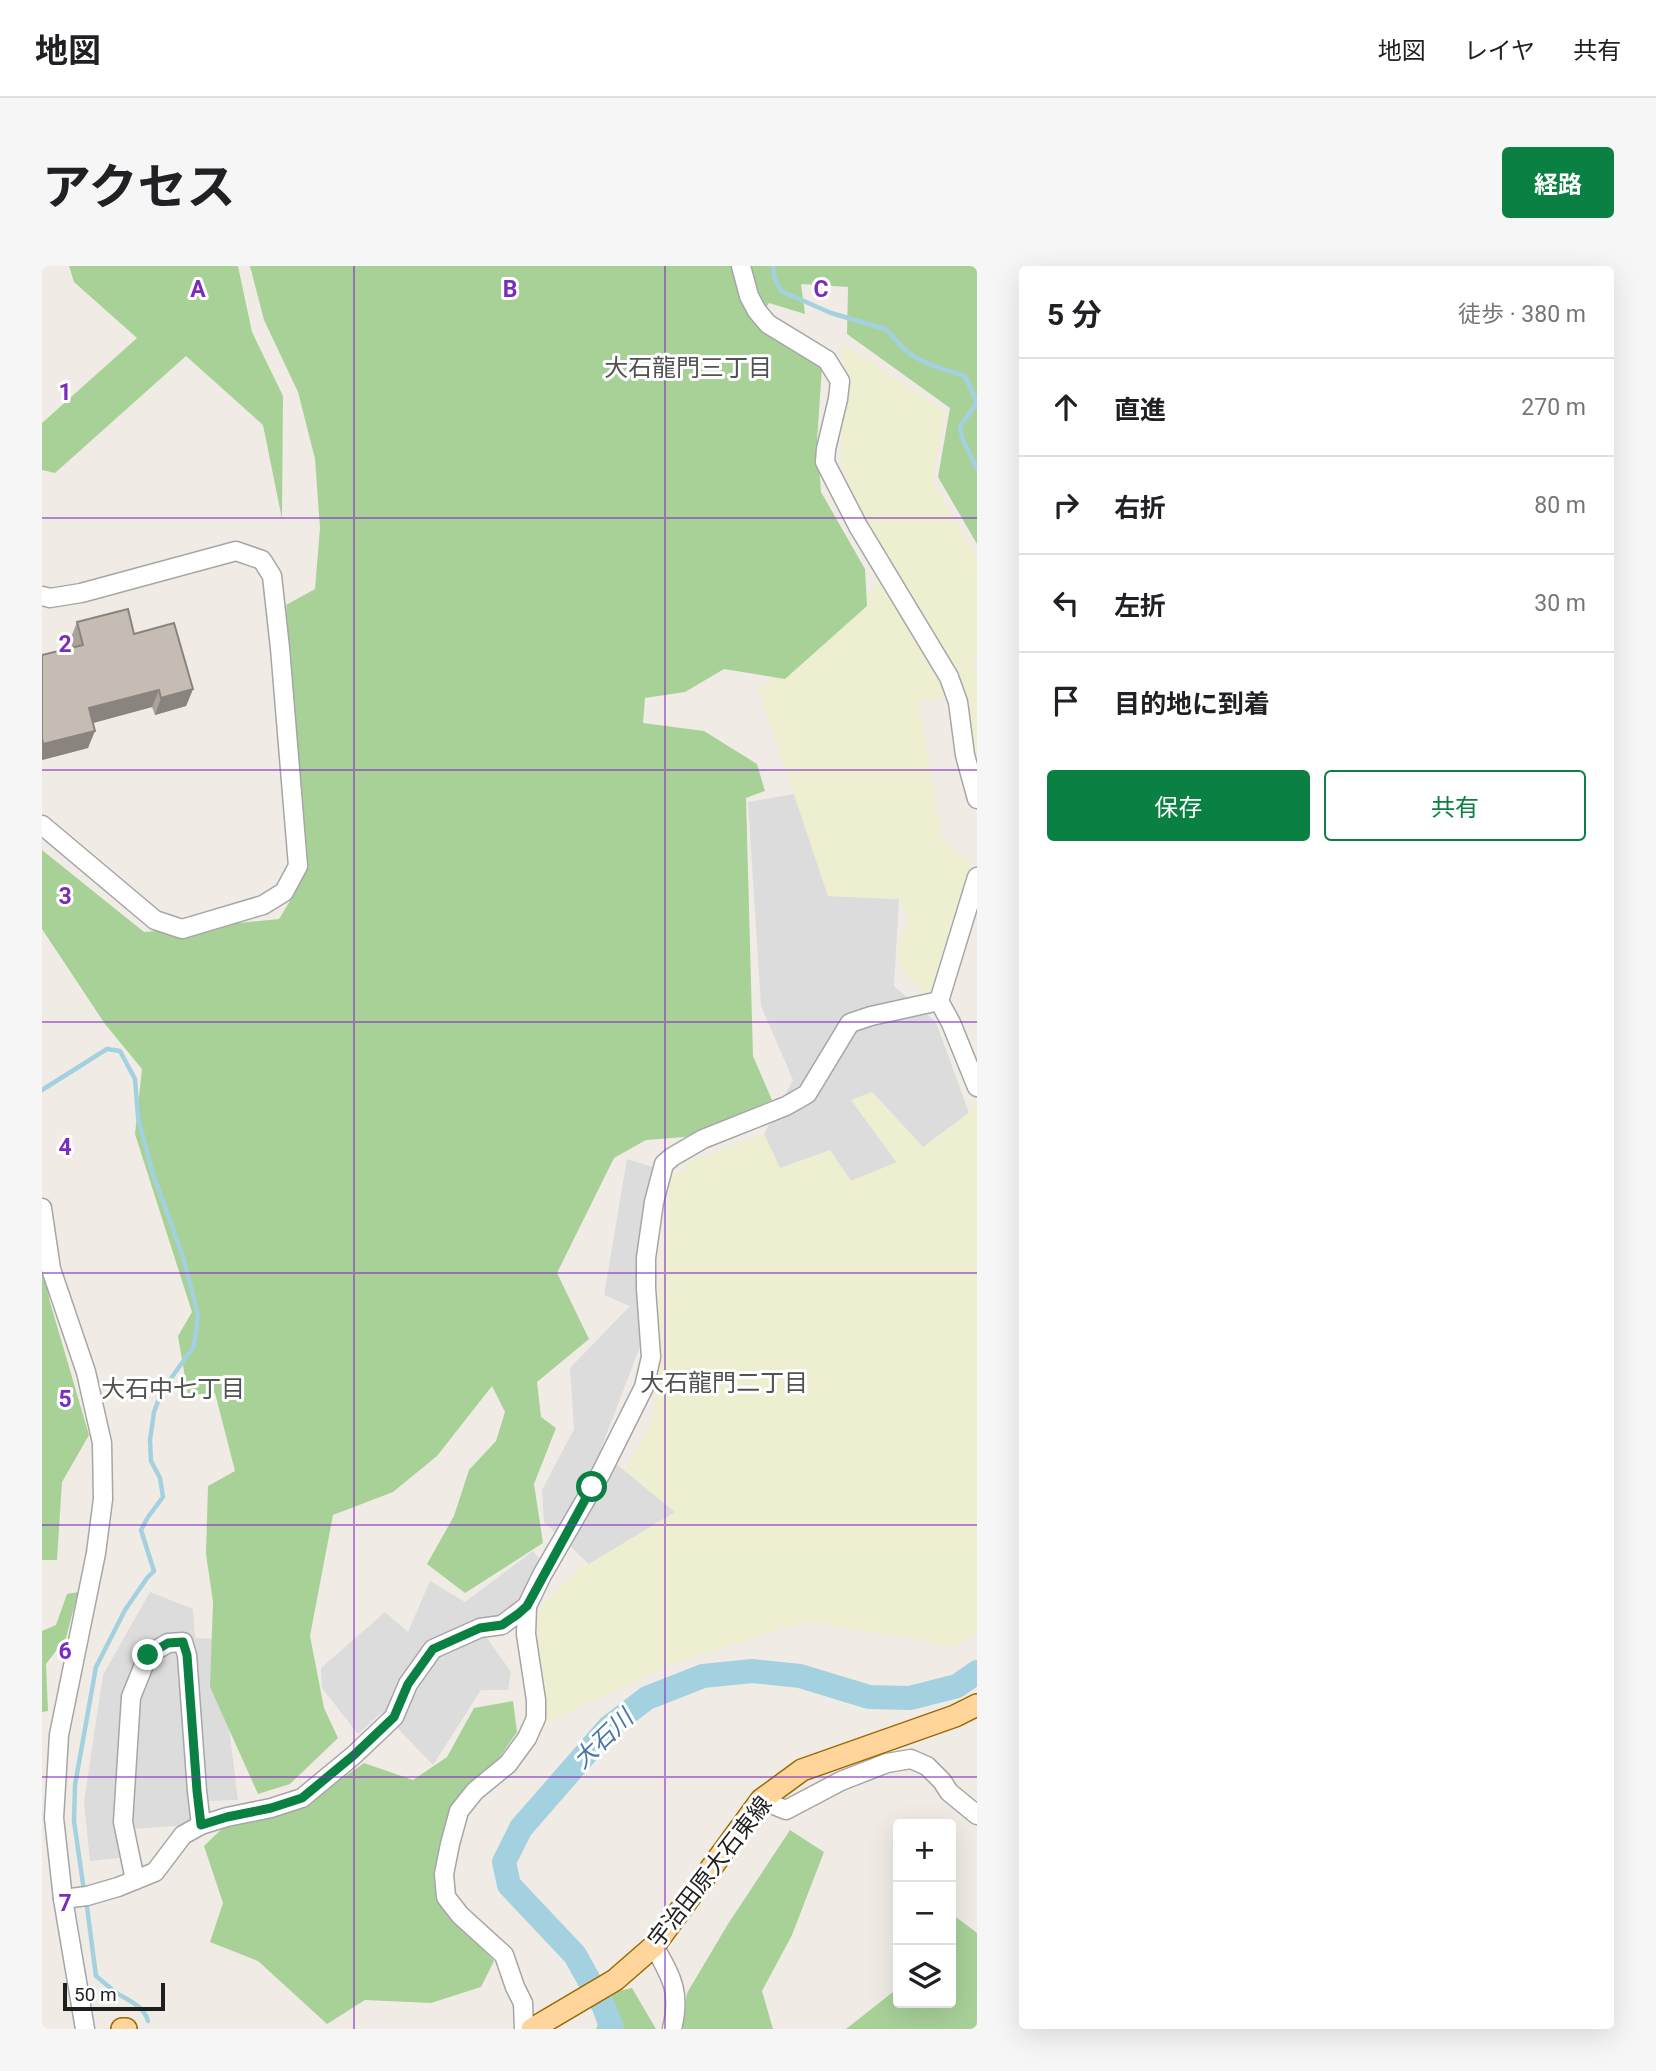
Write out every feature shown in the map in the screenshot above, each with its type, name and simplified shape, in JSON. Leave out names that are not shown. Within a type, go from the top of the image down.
[{"type":"main road","name":"宇治田原大石東線","points":[[532,2029],[615,1980],[654,1946],[761,1800],[802,1770],[955,1716],[977,1705]]},
{"type":"street","points":[[741,266],[748,296],[768,324],[827,360],[840,380],[825,462],[858,526],[949,677],[958,702],[965,755],[977,799]]},
{"type":"street","points":[[42,596],[81,593],[236,551],[262,560],[272,576],[298,866],[284,892],[263,905],[182,929],[155,920],[42,825]]},
{"type":"street","points":[[977,877],[939,1001],[977,1087]]},
{"type":"street","points":[[524,2029],[523,2003],[504,1955],[460,1914],[446,1896],[444,1874],[459,1811],[475,1791],[508,1764],[527,1738],[536,1718],[536,1700],[526,1634],[527,1606],[644,1387],[651,1357],[646,1258],[654,1202],[664,1164],[703,1139],[786,1106],[807,1094],[850,1023],[939,1001]]},
{"type":"street","points":[[42,1208],[51,1269],[86,1372],[102,1443],[103,1499],[96,1553],[50,1733],[54,1818],[63,1899],[85,2029]]},
{"type":"street","points":[[63,1899],[87,1896],[155,1871],[183,1835],[201,1825],[302,1798],[394,1717],[408,1684],[433,1649],[480,1628],[502,1625],[527,1606]]},
{"type":"street","points":[[135,1880],[123,1822],[131,1697],[148,1655],[168,1643],[183,1642],[187,1655],[201,1825]]},
{"type":"street","points":[[761,1800],[786,1810],[841,1781],[887,1763],[911,1759],[927,1766],[955,1797],[977,1815]]},
{"type":"street","points":[[955,1797],[977,1801]]},
{"type":"street","points":[[654,1946],[673,1982],[677,2009],[672,2029]]},
{"type":"shaded area","points":[[794,794],[828,896],[899,899],[894,986],[936,1022],[969,1113],[923,1147],[872,1092],[852,1101],[897,1163],[850,1181],[780,1169],[764,1134],[793,1080],[761,1006],[748,802]]},
{"type":"shaded area","points":[[627,1159],[656,1168],[643,1339],[600,1451],[676,1512],[589,1564],[544,1522],[542,1490],[574,1429],[570,1368],[630,1306],[604,1295]]},
{"type":"shaded area","points":[[533,1551],[542,1562],[521,1600],[487,1638],[511,1672],[508,1690],[481,1690],[433,1765],[382,1712],[358,1734],[322,1688],[321,1668],[385,1612],[408,1632],[430,1581],[465,1602]]},
{"type":"shaded area","points":[[150,1592],[193,1609],[195,1638],[218,1639],[238,1800],[208,1801],[209,1814],[189,1825],[133,1829],[137,1856],[90,1861],[84,1802],[103,1675]]},
{"type":"green space","points":[[69,266],[238,266],[252,332],[283,396],[282,519],[263,425],[186,356],[55,473],[42,470],[42,423],[137,338],[74,282]]},
{"type":"green space","points":[[250,266],[977,266],[977,544],[938,477],[950,408],[847,334],[848,287],[801,284],[805,314],[769,303],[766,308],[822,367],[817,441],[821,492],[865,569],[867,606],[785,679],[724,669],[685,692],[645,698],[643,723],[704,731],[757,764],[765,791],[746,798],[753,1056],[772,1100],[685,1137],[646,1140],[614,1158],[557,1273],[589,1339],[537,1382],[541,1417],[556,1428],[534,1484],[543,1543],[465,1593],[427,1564],[454,1516],[469,1470],[496,1441],[505,1412],[492,1386],[437,1456],[393,1492],[333,1515],[310,1636],[324,1708],[338,1738],[290,1784],[258,1794],[210,1687],[213,1602],[206,1554],[208,1486],[235,1471],[215,1393],[188,1395],[178,1336],[192,1312],[135,1134],[142,1069],[105,1024],[42,929],[42,850],[144,932],[279,919],[296,891],[304,829],[286,605],[315,589],[320,528],[315,459],[298,392],[264,320]]},
{"type":"green space","points":[[843,344],[945,411],[932,482],[977,556],[977,654],[972,668],[977,670],[977,773],[963,694],[919,702],[942,838],[970,863],[967,885],[929,996],[902,971],[896,954],[908,919],[899,899],[828,896],[759,689],[878,586],[842,468]]},
{"type":"green space","points":[[872,1092],[923,1147],[969,1113],[977,1097],[977,1632],[954,1648],[917,1639],[805,1622],[666,1666],[542,1725],[532,1627],[545,1602],[576,1572],[675,1512],[625,1471],[654,1419],[659,1292],[671,1178],[693,1160],[764,1134],[780,1168],[830,1150],[851,1181],[897,1162],[851,1100]]},
{"type":"green space","points":[[42,1263],[50,1302],[89,1435],[62,1482],[57,1560],[42,1560]]},
{"type":"green space","points":[[78,1592],[66,1638],[46,1664],[48,1711],[42,1712],[42,1631],[56,1625],[67,1594]]},
{"type":"green space","points":[[513,1701],[517,1732],[495,1764],[460,1797],[443,1834],[438,1903],[494,1961],[481,1987],[431,2003],[365,2000],[327,2024],[258,1961],[210,1942],[223,1903],[204,1846],[228,1823],[307,1803],[364,1763],[413,1780],[447,1757],[474,1708]]},
{"type":"green space","points":[[790,1830],[824,1852],[792,1935],[762,1991],[773,2029],[682,2029],[687,1993],[728,1924]]},
{"type":"green space","points":[[956,1917],[977,1933],[977,2029],[846,2029],[893,1992],[893,2008],[956,2008]]},
{"type":"green space","points":[[632,1988],[656,2029],[596,2029],[614,1992]]},
{"type":"building","points":[[128,609],[134,634],[174,623],[193,689],[161,698],[159,690],[89,708],[95,731],[43,744],[42,655],[83,645],[77,622]]},
{"type":"waterway","points":[[773,266],[774,277],[781,291],[831,313],[885,329],[918,359],[965,376],[976,400],[960,426],[962,438],[977,469]]},
{"type":"waterway","points":[[42,1090],[107,1049],[120,1051],[135,1079],[138,1117],[152,1171],[183,1257],[198,1315],[194,1346],[162,1391],[154,1412],[150,1440],[151,1461],[160,1478],[163,1497],[141,1530],[154,1571],[125,1610],[96,1667],[75,1785],[74,1821],[84,1891]]},
{"type":"waterway","name":"大石川","points":[[612,2029],[604,2007],[575,1955],[509,1885],[504,1862],[521,1828],[609,1727],[647,1698],[703,1676],[752,1671],[800,1676],[869,1697],[910,1698],[957,1686],[977,1672]]},
{"type":"waterway","points":[[86,1899],[96,1976],[139,2007],[148,2021]]},
{"type":"district","name":"大石龍門三丁目","points":[[688,368]]},
{"type":"district","name":"大石龍門二丁目","points":[[724,1383]]},
{"type":"district","name":"大石中七丁目","points":[[173,1389]]},
{"type":"route","points":[[148,1655],[168,1643],[183,1642],[187,1655],[201,1825],[302,1798],[394,1717],[408,1684],[433,1649],[480,1628],[502,1625],[527,1606],[592,1487]]}]
